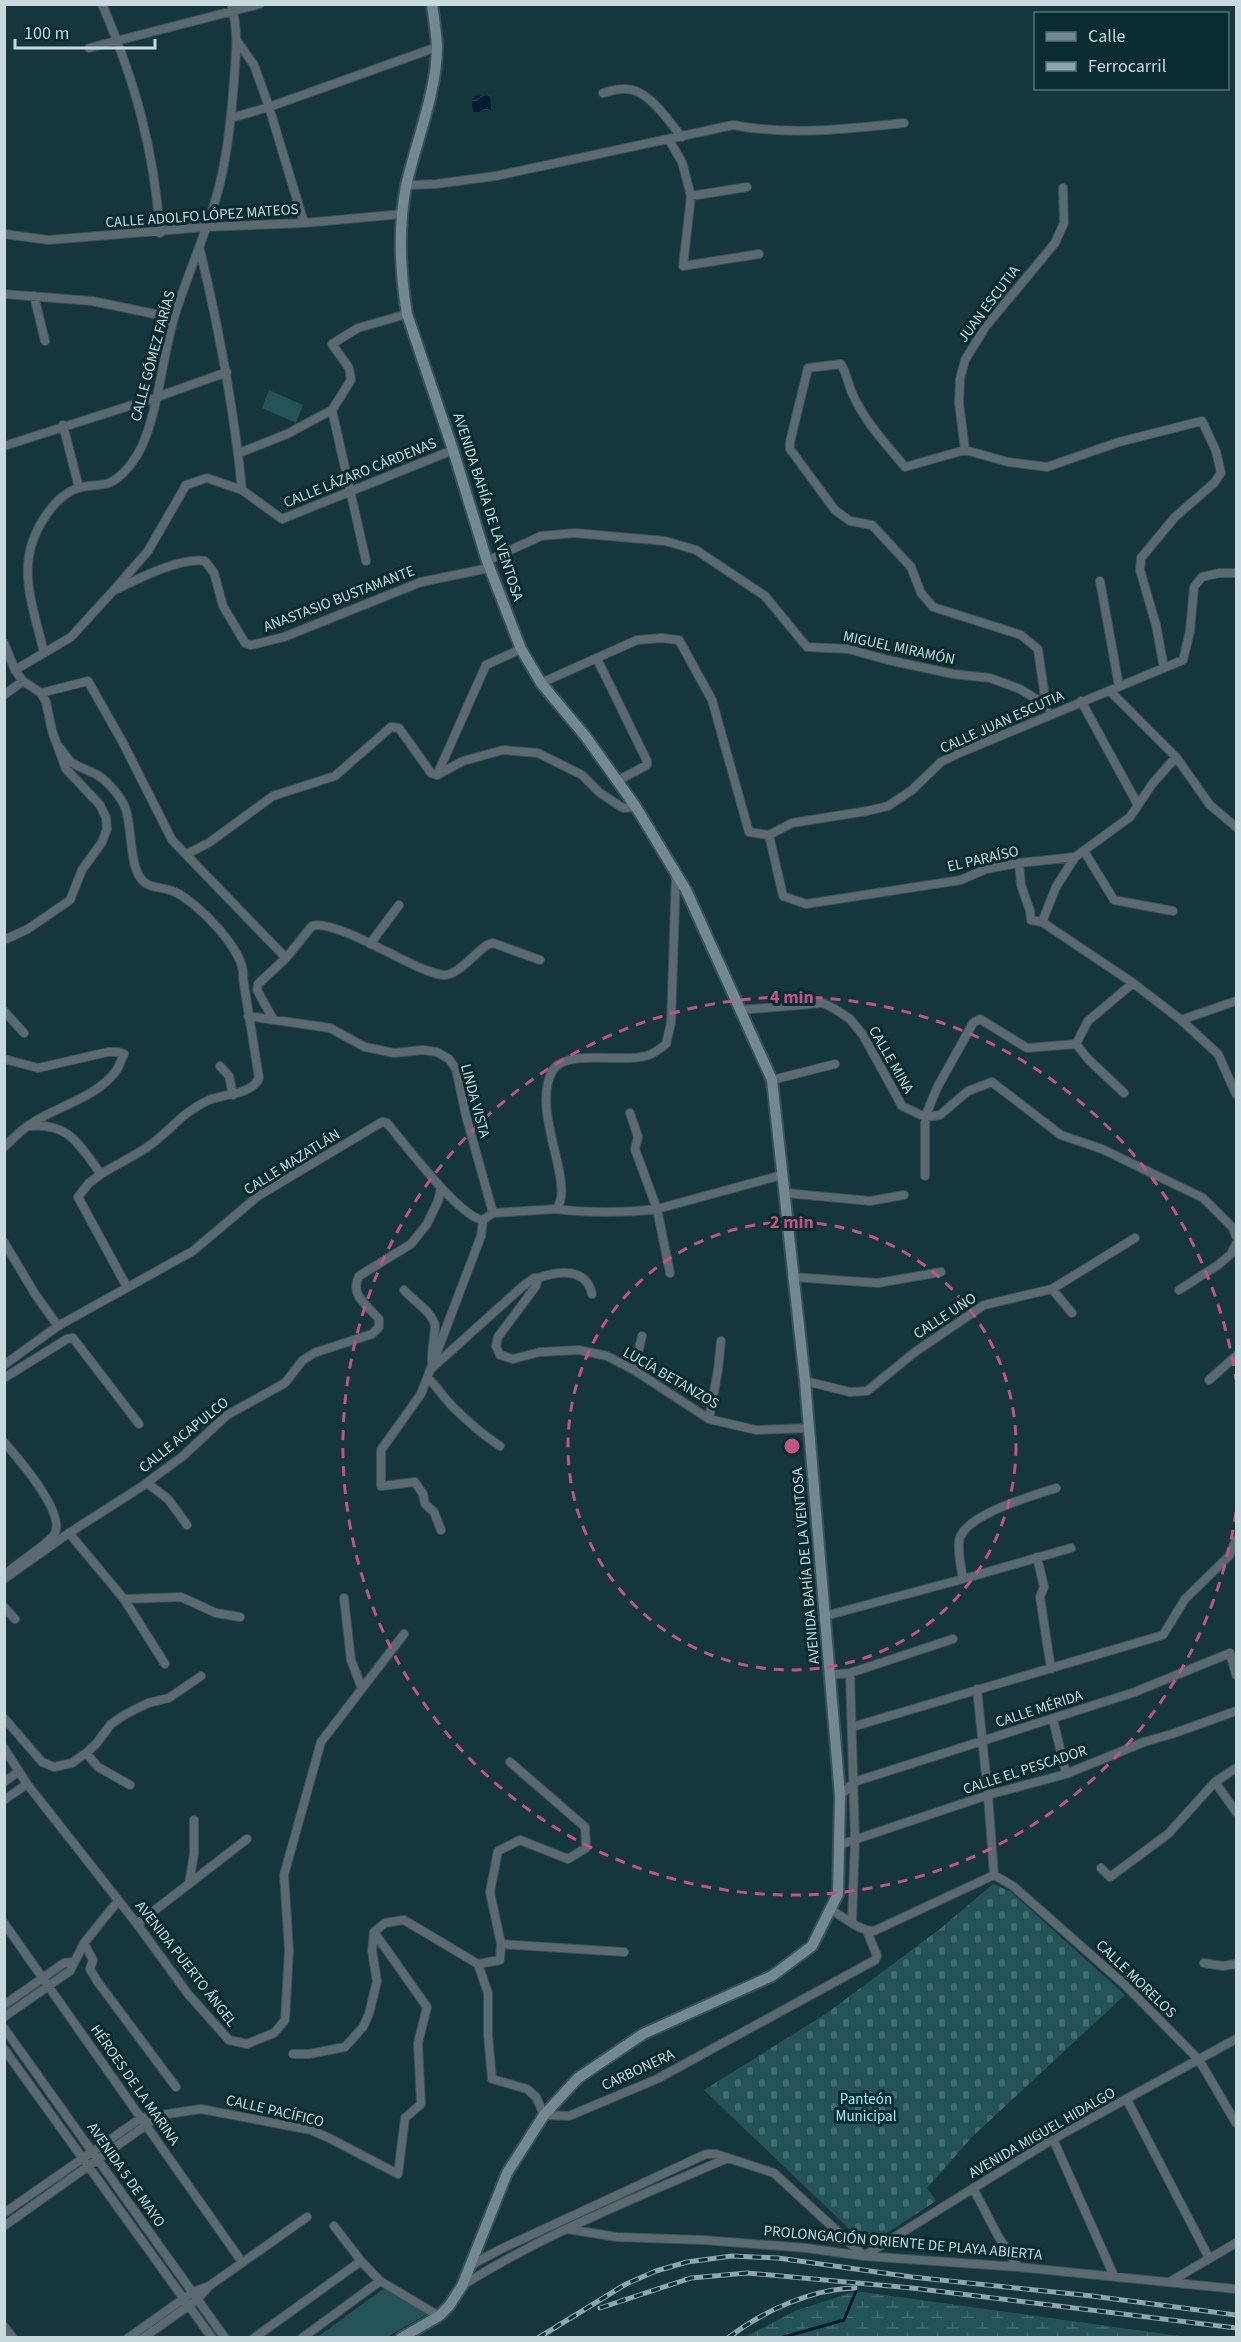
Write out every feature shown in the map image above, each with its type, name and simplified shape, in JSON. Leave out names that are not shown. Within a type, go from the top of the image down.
[{"type":"main road","name":"AVENIDA BAHÍA DE LA VENTOSA","points":[[432,4],[437,47],[429,100],[407,185],[402,214],[402,272],[407,314],[453,450],[488,565],[521,650],[541,683],[586,737],[636,807],[686,890],[772,1080],[805,1381],[840,1797],[838,1894],[812,1946],[772,1976],[643,2034],[578,2078],[544,2115],[507,2173],[462,2286],[449,2306],[439,2316]]},
{"type":"main road","points":[[401,2337],[439,2316]]},
{"type":"street","points":[[102,4],[138,97],[157,190],[160,232]]},
{"type":"street","points":[[89,48],[236,8],[260,4]]},
{"type":"street","name":"CALLE GÓMEZ FARÍAS","points":[[44,652],[27,575],[30,544],[40,524],[65,493],[108,483],[119,478],[141,447],[157,397],[174,318],[200,250],[217,196],[231,118],[237,41],[236,8]]},
{"type":"street","points":[[237,41],[254,65],[304,223]]},
{"type":"street","points":[[231,118],[269,107],[437,47]]},
{"type":"street","points":[[603,93],[625,88],[640,93],[653,102],[682,137]]},
{"type":"street","points":[[407,185],[436,184],[496,176],[733,125],[764,131],[809,132],[904,123]]},
{"type":"street","points":[[669,140],[681,162],[691,196],[683,266],[759,254]]},
{"type":"street","points":[[691,196],[747,187]]},
{"type":"street","name":"JUAN ESCUTIA","points":[[965,450],[959,403],[960,379],[965,360],[986,326],[1055,243],[1064,224],[1063,188]]},
{"type":"street","name":"CALLE ADOLFO LÓPEZ MATEOS","points":[[4,234],[49,240],[402,214]]},
{"type":"street","points":[[200,250],[219,328],[239,453],[242,490]]},
{"type":"street","points":[[4,294],[92,301],[174,318]]},
{"type":"street","points":[[34,296],[45,341]]},
{"type":"street","points":[[239,453],[287,434],[332,410],[351,380],[349,368],[332,344],[358,328],[407,314]]},
{"type":"street","points":[[1048,715],[1038,649],[1021,635],[933,608],[921,593],[911,567],[872,525],[850,521],[835,510],[790,449],[789,442],[808,368],[841,364],[846,372],[852,393],[868,422],[905,467],[965,450],[1008,462],[1047,467],[1119,442],[1202,421],[1216,451],[1221,473],[1214,483],[1175,517],[1141,558],[1140,570],[1156,625],[1164,668]]},
{"type":"street","points":[[4,446],[63,425],[157,397],[226,372]]},
{"type":"street","points":[[332,410],[366,561]]},
{"type":"street","points":[[63,425],[79,488]]},
{"type":"street","name":"CALLE LÁZARO CÁRDENAS","points":[[15,670],[71,637],[148,551],[186,485],[207,478],[242,490],[282,519],[453,450]]},
{"type":"street","name":"MIGUEL MIRAMÓN","points":[[488,565],[541,536],[575,533],[665,541],[696,550],[765,596],[807,647],[848,650],[953,674],[990,678],[1020,689],[1046,705]]},
{"type":"street","name":"ANASTASIO BUSTAMANTE","points":[[113,591],[177,564],[196,560],[205,561],[214,573],[223,606],[238,635],[244,643],[251,645],[274,641],[421,582],[488,565]]},
{"type":"street","name":"CALLE JUAN ESCUTIA","points":[[769,835],[792,823],[888,806],[912,790],[941,762],[1081,701],[1183,660],[1190,630],[1194,587],[1202,577],[1219,573],[1236,573]]},
{"type":"street","points":[[1100,581],[1119,686]]},
{"type":"street","points":[[541,683],[637,640],[661,638],[679,640],[712,700],[749,832],[769,835]]},
{"type":"street","points":[[4,643],[15,670],[23,681],[41,693],[46,702],[54,738],[59,747],[71,762],[104,780],[121,800],[129,819],[133,856],[141,879],[146,884],[174,891],[201,912],[228,940],[243,966],[248,1016],[259,1078],[257,1083],[233,1095],[210,1100],[188,1111],[147,1147],[101,1173],[78,1197],[128,1287]]},
{"type":"street","points":[[437,775],[486,665],[521,650]]},
{"type":"street","points":[[597,659],[647,761],[647,765],[617,781]]},
{"type":"street","points":[[4,695],[23,681]]},
{"type":"street","points":[[41,693],[88,681],[123,743],[172,840],[286,958]]},
{"type":"street","points":[[1110,691],[1176,757],[1210,805],[1236,827]]},
{"type":"street","points":[[1081,701],[1138,806]]},
{"type":"street","points":[[187,854],[210,842],[273,796],[335,776],[391,727],[399,728],[431,773],[437,775],[463,761],[503,750],[538,753],[582,775],[600,793],[623,808],[636,807]]},
{"type":"street","points":[[4,940],[28,929],[70,900],[82,870],[102,842],[107,829],[106,818],[100,805],[66,769],[59,747]]},
{"type":"street","name":"EL PARAÍSO","points":[[769,835],[783,896],[806,904],[961,880],[986,869],[1019,862],[1075,857],[1130,817],[1153,783],[1176,757]]},
{"type":"street","points":[[1084,851],[1114,900],[1173,910]]},
{"type":"street","points":[[1042,922],[1056,887],[1075,857]]},
{"type":"street","points":[[1019,862],[1021,885],[1030,911],[1030,920],[1042,922],[1133,982],[1181,1020],[1218,1054],[1236,1094]]},
{"type":"street","points":[[556,1209],[561,1203],[561,1194],[555,1149],[545,1110],[553,1069],[564,1060],[624,1059],[646,1056],[666,1044],[671,1023],[676,875]]},
{"type":"street","points":[[370,944],[399,905]]},
{"type":"street","points":[[273,1019],[257,990],[258,984],[286,958],[312,926],[317,924],[340,930],[405,962],[441,975],[452,973],[487,945],[493,943],[540,960]]},
{"type":"street","points":[[1076,1044],[1088,1021],[1133,982]]},
{"type":"street","points":[[1181,1020],[1236,1001]]},
{"type":"street","name":"CALLE MINA","points":[[740,1010],[823,1003],[835,1009],[850,1019],[863,1035],[902,1106],[926,1117]]},
{"type":"street","points":[[4,1011],[24,1033]]},
{"type":"street","name":"LINDA VISTA","points":[[248,1016],[337,1030],[365,1047],[394,1053],[423,1050],[437,1052],[449,1059],[456,1070],[466,1116],[493,1213]]},
{"type":"street","points":[[925,1176],[926,1117],[937,1088],[973,1023],[980,1019],[1027,1048],[1076,1044]]},
{"type":"street","points":[[1076,1044],[1088,1059],[1124,1093]]},
{"type":"street","points":[[4,1059],[38,1068],[108,1052],[124,1054],[116,1071],[100,1085],[74,1102],[56,1109],[27,1126],[4,1147]]},
{"type":"street","points":[[772,1080],[835,1064]]},
{"type":"street","points":[[220,1066],[229,1076],[233,1095]]},
{"type":"street","points":[[926,1117],[940,1115],[968,1091],[992,1082],[1061,1135],[1102,1149],[1203,1198],[1233,1228],[1236,1236]]},
{"type":"street","points":[[630,1113],[638,1137],[636,1149],[657,1209],[670,1273]]},
{"type":"street","name":"CALLE MAZATLÁN","points":[[4,1365],[58,1326],[194,1251],[258,1196],[382,1122],[387,1123],[441,1188],[476,1219],[483,1220]]},
{"type":"street","points":[[27,1126],[49,1125],[68,1133],[101,1173]]},
{"type":"street","points":[[441,1530],[434,1512],[425,1504],[423,1494],[415,1482],[381,1486],[381,1450],[421,1394],[481,1236],[483,1220],[493,1213],[556,1209],[641,1211],[657,1209],[782,1175]]},
{"type":"street","name":"CALLE ACAPULCO","points":[[4,1578],[147,1483],[183,1456],[227,1415],[285,1383],[303,1360],[314,1353],[372,1334],[379,1327],[379,1319],[356,1294],[354,1285],[359,1276],[411,1244],[427,1224],[438,1201],[441,1188]]},
{"type":"street","points":[[786,1193],[870,1201],[904,1195]]},
{"type":"street","name":"CALLE UNO","points":[[805,1381],[850,1392],[867,1391],[915,1352],[984,1305],[1052,1289],[1136,1238]]},
{"type":"street","points":[[4,1242],[35,1294],[58,1326]]},
{"type":"street","points":[[1179,1290],[1218,1265],[1231,1254],[1236,1244]]},
{"type":"street","points":[[792,1277],[878,1283],[941,1272]]},
{"type":"street","points":[[432,1368],[534,1278],[567,1273],[581,1276],[590,1284],[592,1294]]},
{"type":"street","name":"LUCÍA BETANZOS","points":[[538,1278],[536,1287],[498,1337],[496,1346],[500,1354],[513,1359],[540,1352],[579,1350],[607,1356],[634,1370],[709,1419],[756,1430],[809,1428]]},
{"type":"street","points":[[1052,1289],[1072,1313]]},
{"type":"street","points":[[404,1290],[435,1325],[431,1349],[432,1368]]},
{"type":"street","points":[[634,1370],[642,1336]]},
{"type":"street","points":[[4,1378],[67,1339],[73,1338],[139,1424]]},
{"type":"street","points":[[709,1419],[721,1341]]},
{"type":"street","points":[[1209,1380],[1236,1356]]},
{"type":"street","points":[[428,1378],[455,1409],[470,1420],[481,1433],[500,1446]]},
{"type":"street","points":[[4,1442],[52,1507],[57,1521],[55,1533],[49,1540],[15,1564],[4,1578]]},
{"type":"street","points":[[147,1483],[168,1499],[187,1525]]},
{"type":"street","points":[[963,1579],[958,1541],[964,1529],[984,1515],[1056,1488]]},
{"type":"street","points":[[69,1533],[124,1599],[165,1664]]},
{"type":"street","points":[[852,1726],[1163,1635],[1185,1599],[1229,1556],[1236,1540]]},
{"type":"street","points":[[825,1616],[1071,1548]]},
{"type":"street","points":[[1037,1557],[1044,1587],[1040,1597],[1051,1669]]},
{"type":"street","points":[[124,1599],[181,1596],[216,1613],[240,1617]]},
{"type":"street","points":[[344,1598],[351,1660],[361,1686]]},
{"type":"street","points":[[4,1607],[15,1619]]},
{"type":"street","name":"AVENIDA PUERTO ÁNGEL","points":[[4,1748],[27,1784],[137,1924],[188,1994],[229,2040],[247,2044],[274,2033],[285,2020],[289,1950],[284,1875],[321,1742],[361,1686],[404,1634]]},
{"type":"street","points":[[830,1675],[850,1673],[954,1639]]},
{"type":"street","name":"CALLE MÉRIDA","points":[[854,1782],[1135,1692],[1230,1653],[1236,1675]]},
{"type":"street","points":[[850,1673],[855,1841],[852,1921]]},
{"type":"street","points":[[4,1718],[42,1762],[54,1767],[72,1762],[86,1753],[111,1724],[126,1714],[148,1703],[170,1698],[201,1676]]},
{"type":"street","points":[[830,1909],[867,1931],[880,1929],[994,1875],[976,1689]]},
{"type":"street","name":"CALLE EL PESCADOR","points":[[839,1845],[988,1795],[1066,1774],[1144,1742],[1236,1711]]},
{"type":"street","points":[[1053,1719],[1066,1774]]},
{"type":"street","points":[[86,1753],[98,1767],[130,1785]]},
{"type":"street","points":[[478,1964],[500,1960],[501,1944],[490,1892],[498,1851],[520,1840],[568,1859],[586,1848],[585,1827],[510,1762]]},
{"type":"street","points":[[1101,1868],[1110,1877],[1168,1834],[1215,1782],[1236,1768]]},
{"type":"street","points":[[4,1782],[19,1771]]},
{"type":"street","points":[[840,1797],[854,1782]]},
{"type":"street","points":[[1215,1782],[1236,1812]]},
{"type":"street","points":[[4,1800],[27,1784]]},
{"type":"street","points":[[189,1884],[194,1854],[194,1820]]},
{"type":"street","points":[[137,1924],[247,1839]]},
{"type":"street","name":"CALLE MORELOS","points":[[994,1875],[1013,1886],[1124,1984],[1199,2060],[1236,2123]]},
{"type":"street","points":[[4,2017],[70,1971],[84,1943],[118,1901]]},
{"type":"street","points":[[293,2054],[309,2054],[345,2047],[363,2027],[369,2014],[377,1982],[372,1951],[374,1932],[385,1923],[404,1920],[478,1964],[488,1993],[488,2035],[492,2079],[527,2089],[536,2097],[544,2115]]},
{"type":"street","name":"HÉROES DE LA MARINA","points":[[4,1923],[243,2262]]},
{"type":"street","name":"CARBONERA","points":[[544,2115],[569,2116],[657,2079],[875,1960],[877,1956],[867,1931]]},
{"type":"street","name":"CALLE PACÍFICO","points":[[4,2213],[141,2118],[201,2109],[311,2130],[398,2174],[405,2118],[421,2104],[418,2043],[427,2007],[374,1932]]},
{"type":"street","points":[[84,1943],[93,1960],[90,1969],[97,1981],[176,2087]]},
{"type":"street","points":[[501,1944],[624,1952]]},
{"type":"street","points":[[4,2005],[64,1963],[73,1962]]},
{"type":"street","points":[[1204,1963],[1223,1966],[1236,1964]]},
{"type":"street","name":"AVENIDA 5 DE MAYO","points":[[4,2028],[225,2337]]},
{"type":"street","name":"AVENIDA MIGUEL HIDALGO","points":[[864,2256],[1053,2139],[1236,2039]]},
{"type":"street","name":"AVENIDA 5 DE MAYO","points":[[4,2049],[90,2165],[212,2337]]},
{"type":"street","points":[[1127,2100],[1209,2258]]},
{"type":"street","points":[[4,2226],[157,2116]]},
{"type":"street","points":[[1053,2139],[1114,2276]]},
{"type":"street","points":[[471,2265],[706,2154],[770,2171],[864,2256]]},
{"type":"street","points":[[462,2286],[505,2259],[567,2229],[728,2158]]},
{"type":"street","points":[[973,2188],[998,2236],[1018,2267]]},
{"type":"street","points":[[143,2337],[195,2296],[307,2217]]},
{"type":"street","points":[[334,2226],[380,2281],[439,2316]]},
{"type":"street","name":"PROLONGACIÓN ORIENTE DE PLAYA ABIERTA","points":[[567,2229],[617,2237],[703,2240],[806,2248],[864,2256],[1018,2267],[1236,2289]]},
{"type":"street","points":[[1171,2282],[1236,2243]]},
{"type":"street","points":[[254,2337],[361,2261]]},
{"type":"street","points":[[302,2337],[380,2281]]},
{"type":"street","points":[[128,2337],[187,2302]]},
{"type":"street","points":[[4,2326],[13,2337]]},
{"type":"green space","points":[[269,390],[303,405],[296,423],[262,408]]},
{"type":"green space","name":"Panteón Municipal","points":[[993,1884],[1010,1891],[1125,1995],[973,2136],[927,2188],[936,2201],[867,2246],[704,2090],[827,2013],[941,1928]]},
{"type":"green space","points":[[386,2287],[427,2314],[387,2337],[316,2338]]},
{"type":"green space","points":[[856,2291],[1187,2337],[745,2337],[795,2311]]},
{"type":"water","points":[[490,95],[491,111],[473,112],[472,101],[475,96]]},
{"type":"waterway","points":[[780,2338],[844,2320],[856,2291]]},
{"type":"railway","points":[[538,2338],[626,2284],[656,2271],[687,2262],[732,2256],[778,2258],[912,2277],[1092,2296],[1236,2315]]},
{"type":"railway","points":[[600,2308],[691,2278],[747,2273],[912,2288],[1236,2328]]},
{"type":"railway","points":[[728,2338],[756,2319],[788,2303],[822,2292],[855,2288]]}]
